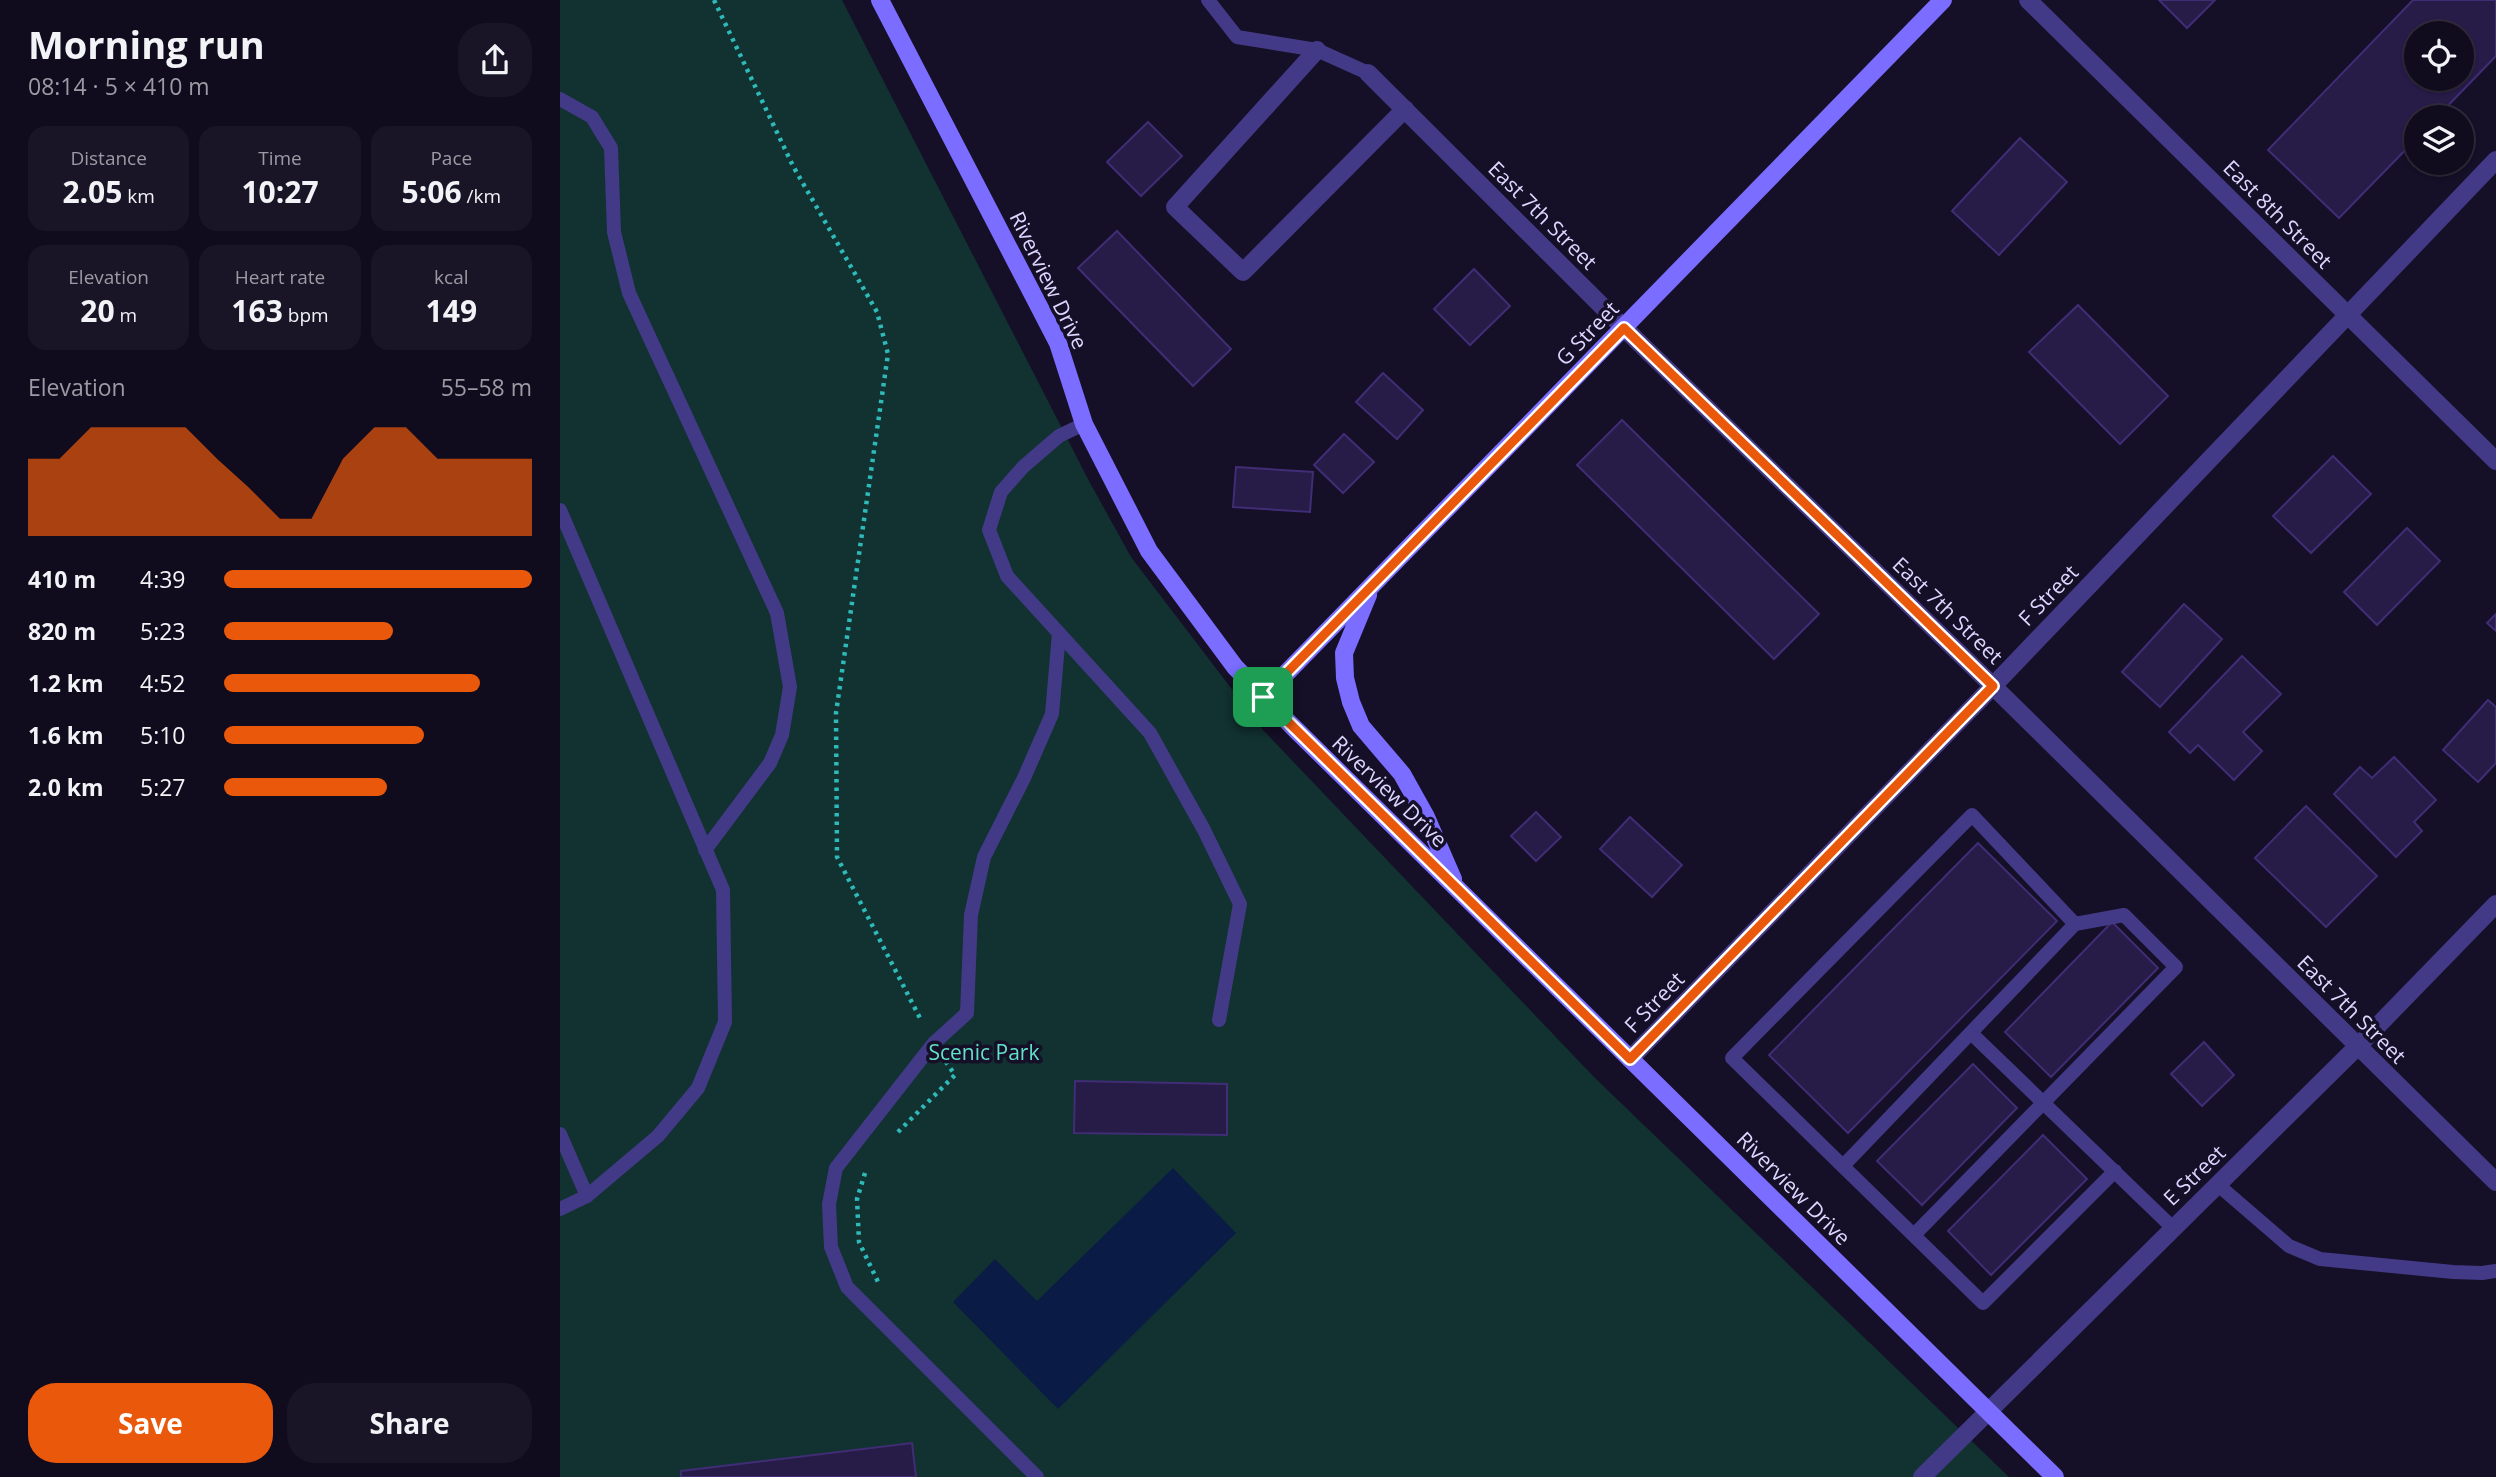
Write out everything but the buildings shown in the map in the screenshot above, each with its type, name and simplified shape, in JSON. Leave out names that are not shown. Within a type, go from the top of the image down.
[{"type":"main road","name":"Riverview Drive","points":[[880,0],[1058,343],[1084,424],[1149,551],[1235,667],[2055,1477]]},
{"type":"main road","name":"G Street","points":[[1263,697],[1943,0]]},
{"type":"main road","points":[[1371,587],[1344,653],[1345,678],[1351,702],[1361,726],[1402,774],[1426,817],[1458,889]]},
{"type":"street","name":"East 8th Street","points":[[2028,0],[2496,461]]},
{"type":"street","points":[[1317,50],[1175,207],[1242,272],[1405,109]]},
{"type":"street","name":"East 7th Street","points":[[1368,73],[1624,328],[1993,686],[2496,1182]]},
{"type":"street","name":"F Street","points":[[1630,1059],[1993,686],[2496,160]]},
{"type":"street","name":"E Street","points":[[1922,1477],[2358,1046],[2496,904]]},
{"type":"lane","points":[[1208,0],[1237,37],[1317,50],[1368,73]]},
{"type":"lane","points":[[560,99],[592,117],[611,148],[614,232],[629,293],[777,613],[790,687],[782,735],[770,763],[705,850]]},
{"type":"lane","points":[[1084,424],[1059,436],[1023,467],[1001,492],[989,530],[1007,576],[1150,733],[1204,830],[1240,904],[1220,1020]]},
{"type":"lane","points":[[560,510],[723,890],[725,1022],[698,1088],[658,1136],[587,1196],[560,1209]]},
{"type":"lane","points":[[1037,1477],[847,1287],[831,1247],[829,1204],[836,1168],[933,1044],[967,1013],[971,915],[984,857],[1024,778],[1052,714],[1059,633]]},
{"type":"lane","points":[[2075,924],[1972,815],[1732,1058],[1983,1303],[2115,1171]]},
{"type":"lane","points":[[1843,1166],[2075,924],[2124,915],[2176,967],[1914,1235]]},
{"type":"lane","points":[[1972,1034],[2173,1228]]},
{"type":"lane","points":[[560,1134],[587,1196]]},
{"type":"lane","points":[[2217,1184],[2289,1246],[2320,1259],[2453,1272],[2482,1273],[2496,1270]]},
{"type":"path","points":[[714,0],[793,166],[877,312],[888,354],[836,713],[837,858],[933,1044],[955,1075],[897,1133]]},
{"type":"path","points":[[865,1307],[881,1288],[859,1242],[857,1199],[868,1162]]},
{"type":"green space","name":"Scenic Park","points":[[560,0],[842,0],[1089,481],[1131,557],[1263,730],[1594,1077],[2009,1477],[560,1477]]},
{"type":"water","points":[[1173,1168],[1236,1233],[1058,1409],[953,1302],[995,1259],[1037,1301]]},
{"type":"route","points":[[1624,328],[1993,686],[1630,1059],[1263,697],[1624,328]]}]
